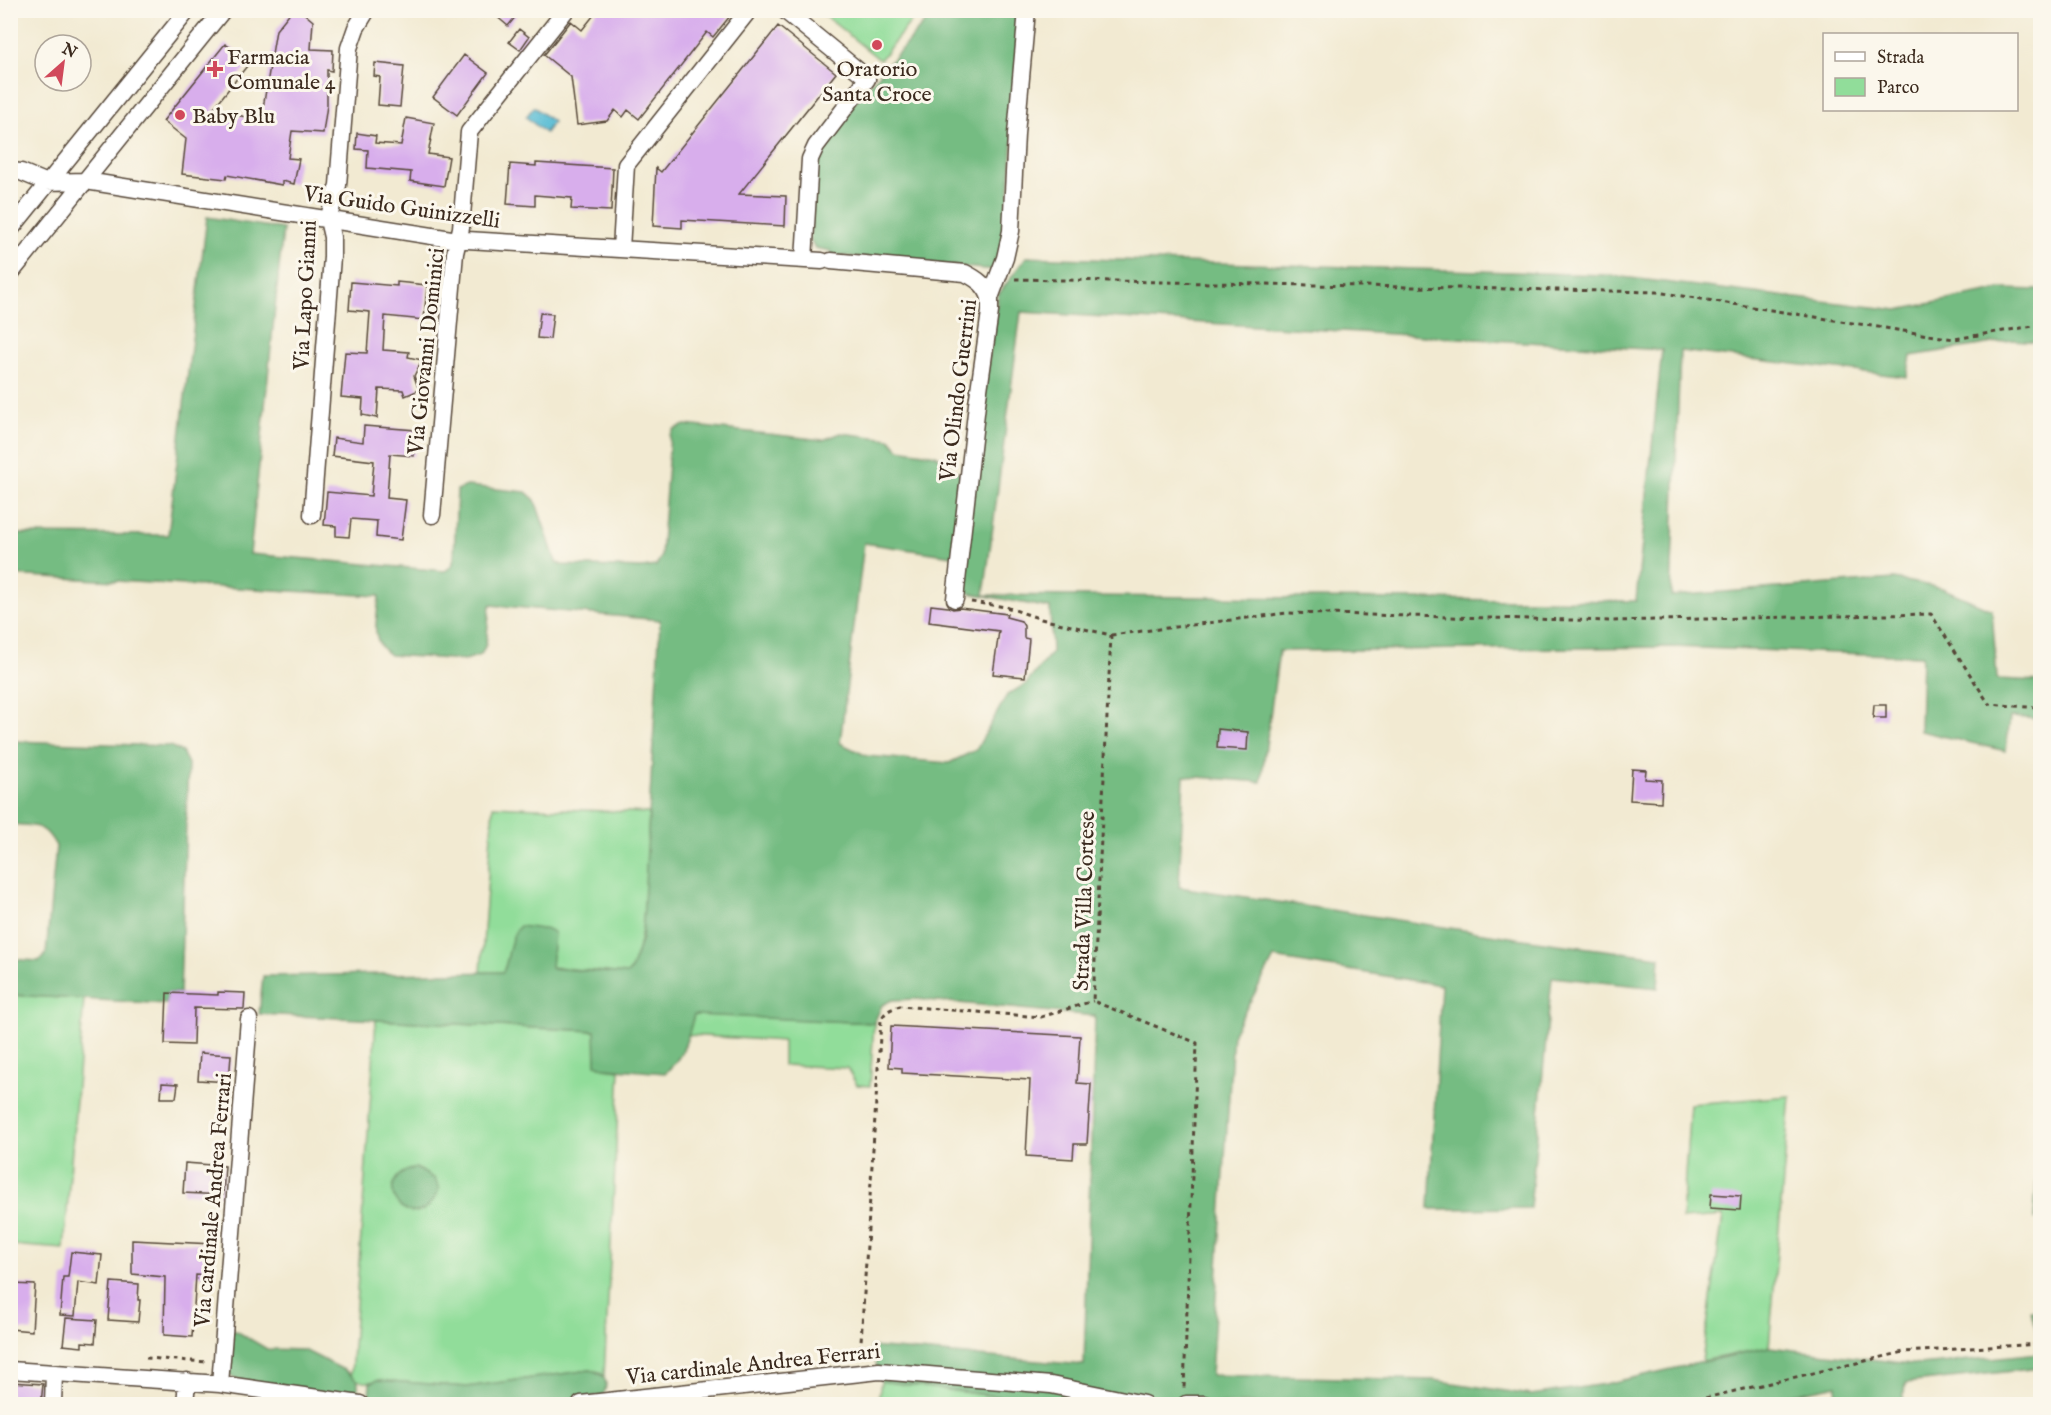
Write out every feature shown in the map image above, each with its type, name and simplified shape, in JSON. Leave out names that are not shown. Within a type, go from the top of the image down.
[{"type":"street","points":[[10,230],[188,10]]},
{"type":"street","points":[[10,274],[223,10]]},
{"type":"street","name":"Via Lapo Gianni","points":[[312,515],[332,257],[332,237],[327,220],[338,185],[348,52],[354,33],[367,10]]},
{"type":"street","name":"Via Giovanni Dominici","points":[[432,515],[455,253],[461,228],[469,132],[566,10]]},
{"type":"street","points":[[621,249],[626,165],[749,10]]},
{"type":"street","points":[[784,10],[866,76],[865,84],[816,147],[810,159],[804,260]]},
{"type":"street","name":"Via Olindo Guerrini","points":[[955,599],[990,298],[1005,258],[1011,231],[1016,134],[1027,10]]},
{"type":"street","points":[[10,171],[21,172],[41,181],[50,182]]},
{"type":"street","name":"Via Guido Guinizzelli","points":[[50,182],[86,181],[459,240],[827,261],[965,273],[984,286],[990,298]]},
{"type":"street","name":"Via cardinale Andrea Ferrari","points":[[220,1384],[249,1019]]},
{"type":"street","points":[[10,1370],[220,1384],[338,1403],[360,1404]]},
{"type":"street","name":"Via cardinale Andrea Ferrari","points":[[581,1404],[859,1372],[887,1371],[1028,1383],[1144,1404]]},
{"type":"street","points":[[53,1404],[54,1373]]},
{"type":"street","points":[[185,1404],[187,1381]]},
{"type":"street","points":[[1185,1399],[1204,1404]]},
{"type":"path","points":[[996,278],[1658,292],[1954,339],[2040,325]]},
{"type":"path","points":[[955,599],[1006,607],[1041,619],[1111,635],[1287,613],[1612,621],[1931,614],[1989,704],[2040,708]]},
{"type":"path","name":"Strada Villa Cortese","points":[[1111,635],[1093,1001],[1197,1043],[1185,1399]]},
{"type":"path","points":[[859,1372],[878,1059],[881,1020],[884,1014],[900,1006],[1041,1017],[1093,1001]]},
{"type":"path","points":[[1678,1404],[1904,1352],[2040,1344]]},
{"type":"path","points":[[146,1358],[210,1362]]},
{"type":"green space","points":[[819,11],[910,11],[916,15],[880,60]]},
{"type":"green space","points":[[935,11],[1023,11],[1005,243],[995,270],[832,255],[831,251],[815,248],[810,240],[816,152],[824,137]]},
{"type":"green space","points":[[207,217],[283,229],[250,554],[445,571],[452,566],[454,558],[457,490],[467,486],[526,492],[535,500],[556,562],[562,565],[642,568],[656,566],[661,557],[670,435],[674,429],[685,425],[823,440],[841,433],[890,439],[899,449],[936,455],[971,483],[998,295],[1026,257],[1605,275],[1898,310],[2002,289],[2040,290],[2040,342],[2012,340],[1911,356],[1907,377],[1680,351],[1671,596],[1894,579],[1942,588],[1992,610],[1997,679],[2040,681],[2040,719],[2010,717],[2006,751],[1920,731],[1922,656],[1672,647],[1279,651],[1261,782],[1184,776],[1179,887],[1557,944],[1660,957],[1658,988],[1552,977],[1530,1208],[1443,1209],[1429,1209],[1441,985],[1274,958],[1233,1033],[1211,1375],[1434,1380],[1531,1395],[1605,1384],[1769,1347],[1920,1365],[2040,1353],[2040,1368],[1905,1383],[1903,1404],[1835,1404],[1837,1385],[1746,1404],[1000,1404],[1001,1397],[881,1381],[871,1347],[1084,1365],[1095,1016],[916,999],[892,1000],[882,1005],[874,1023],[694,1015],[681,1054],[665,1073],[604,1068],[596,1064],[595,1031],[259,1014],[263,976],[503,972],[513,936],[520,926],[550,930],[554,933],[551,968],[627,974],[631,970],[642,938],[660,620],[490,605],[486,644],[481,655],[465,660],[390,655],[383,649],[377,636],[379,596],[11,575],[10,534],[168,535]],"holes":[[[1021,312],[1662,350],[1636,601],[984,595]],[[864,543],[966,558],[963,592],[1050,608],[1052,652],[1026,684],[1007,695],[976,750],[949,763],[867,756],[840,743]]]},
{"type":"green space","points":[[11,741],[170,746],[182,752],[188,764],[180,993],[167,993],[167,1004],[11,995],[10,959],[39,961],[46,954],[56,846],[47,833],[38,827],[11,824]]},
{"type":"green space","points":[[493,806],[649,813],[643,923],[634,963],[627,974],[507,963],[503,972],[481,972]]},
{"type":"green space","points":[[10,995],[84,999],[64,1249],[11,1245]]},
{"type":"green space","points":[[694,1014],[874,1023],[870,1086],[857,1085],[847,1068],[783,1065],[783,1041],[688,1035]]},
{"type":"green space","points":[[376,1020],[596,1031],[604,1068],[620,1070],[604,1377],[600,1372],[590,1370],[467,1387],[377,1380],[366,1383],[351,1376]]},
{"type":"green space","points":[[1790,1096],[1769,1347],[1702,1361],[1723,1216],[1682,1219],[1690,1104]]},
{"type":"green space","points":[[2040,1125],[2040,1219],[2034,1219]]},
{"type":"green space","points":[[416,1168],[435,1179],[439,1189],[429,1205],[418,1212],[407,1211],[393,1195],[394,1184],[401,1174]]},
{"type":"green space","points":[[2031,1310],[2040,1311],[2040,1344]]},
{"type":"green space","points":[[228,1329],[238,1332],[267,1349],[304,1350],[346,1371],[358,1381],[354,1398],[235,1379],[227,1374]]},
{"type":"green space","points":[[590,1370],[599,1373],[606,1382],[603,1395],[544,1404],[407,1404],[371,1400],[369,1397],[370,1383],[377,1380],[467,1387]]},
{"type":"green space","points":[[881,1381],[1001,1397],[1000,1404],[878,1404]]},
{"type":"water","points":[[534,107],[553,122],[545,133],[526,117]]},
{"type":"building","points":[[292,10],[300,10],[313,21],[311,49],[333,50],[332,71],[327,70],[327,105],[323,133],[292,131],[288,158],[299,159],[294,184],[282,181],[282,185],[227,175],[226,179],[182,174],[186,139],[163,121],[225,44],[251,61],[212,110],[261,120],[276,30]]},
{"type":"building","points":[[489,10],[521,10],[508,26]]},
{"type":"building","points":[[598,10],[735,10],[713,37],[707,32],[639,119],[628,110],[623,117],[615,110],[607,121],[577,125],[571,77],[544,55],[571,21],[582,30]]},
{"type":"building","points":[[778,26],[836,73],[739,194],[786,196],[785,226],[682,220],[682,228],[653,226],[656,168],[661,172]]},
{"type":"building","points":[[519,29],[529,37],[520,50],[509,42]]},
{"type":"building","points":[[464,55],[488,73],[457,115],[433,97]]},
{"type":"building","points":[[375,63],[404,66],[400,107],[378,105],[380,77],[374,76]]},
{"type":"building","points":[[406,118],[434,123],[428,154],[449,157],[444,186],[410,181],[411,172],[367,168],[368,150],[356,149],[357,133],[376,136],[375,143],[401,145]]},
{"type":"building","points":[[536,163],[613,168],[611,211],[571,209],[572,198],[535,195],[535,206],[507,204],[510,164],[536,166]]},
{"type":"building","points":[[351,282],[397,286],[397,282],[427,285],[424,320],[385,316],[383,350],[409,352],[408,357],[422,360],[414,376],[419,390],[405,396],[403,390],[379,389],[377,418],[362,415],[363,399],[341,397],[345,352],[367,353],[370,312],[349,310]]},
{"type":"building","points":[[540,313],[553,314],[550,339],[537,338]]},
{"type":"building","points":[[364,426],[416,430],[414,456],[390,454],[387,498],[406,500],[401,540],[376,537],[377,521],[351,519],[349,537],[336,536],[336,526],[324,525],[327,492],[371,496],[374,461],[332,456],[334,438],[363,442]]},
{"type":"building","points":[[931,605],[1007,614],[1006,617],[1021,621],[1024,626],[1024,638],[1029,639],[1025,677],[993,674],[999,631],[929,622]]},
{"type":"building","points":[[1874,705],[1886,705],[1886,718],[1873,718]]},
{"type":"building","points":[[1218,729],[1248,732],[1247,750],[1217,748]]},
{"type":"building","points":[[1632,769],[1646,770],[1645,779],[1662,780],[1661,802],[1630,800]]},
{"type":"building","points":[[218,992],[245,993],[244,1009],[194,1008],[193,1045],[165,1044],[167,993],[218,995]]},
{"type":"building","points":[[891,1026],[1080,1036],[1077,1083],[1091,1084],[1087,1144],[1074,1144],[1073,1159],[1026,1156],[1030,1080],[902,1073],[902,1068],[889,1067]]},
{"type":"building","points":[[200,1053],[231,1055],[229,1082],[198,1080]]},
{"type":"building","points":[[162,1083],[178,1084],[176,1098],[161,1098]]},
{"type":"building","points":[[185,1163],[225,1166],[223,1195],[183,1193]]},
{"type":"building","points":[[1711,1194],[1741,1196],[1740,1210],[1710,1208]]},
{"type":"building","points":[[132,1240],[213,1244],[211,1276],[196,1275],[192,1337],[164,1335],[165,1277],[132,1274]]},
{"type":"building","points":[[71,1252],[102,1255],[99,1285],[78,1282],[75,1316],[60,1315],[63,1277],[68,1277]]},
{"type":"building","points":[[111,1282],[139,1284],[138,1322],[108,1320]]},
{"type":"building","points":[[13,1284],[35,1285],[32,1331],[10,1329]]},
{"type":"building","points":[[66,1318],[97,1320],[95,1343],[82,1342],[82,1347],[63,1345]]},
{"type":"building","points":[[10,1382],[43,1384],[41,1404],[10,1404]]},
{"type":"place","name":"Oratorio Santa Croce","points":[[877,45]]},
{"type":"place","name":"Farmacia Comunale 4","points":[[215,69]]},
{"type":"place","name":"Baby Blu","points":[[180,115]]}]
